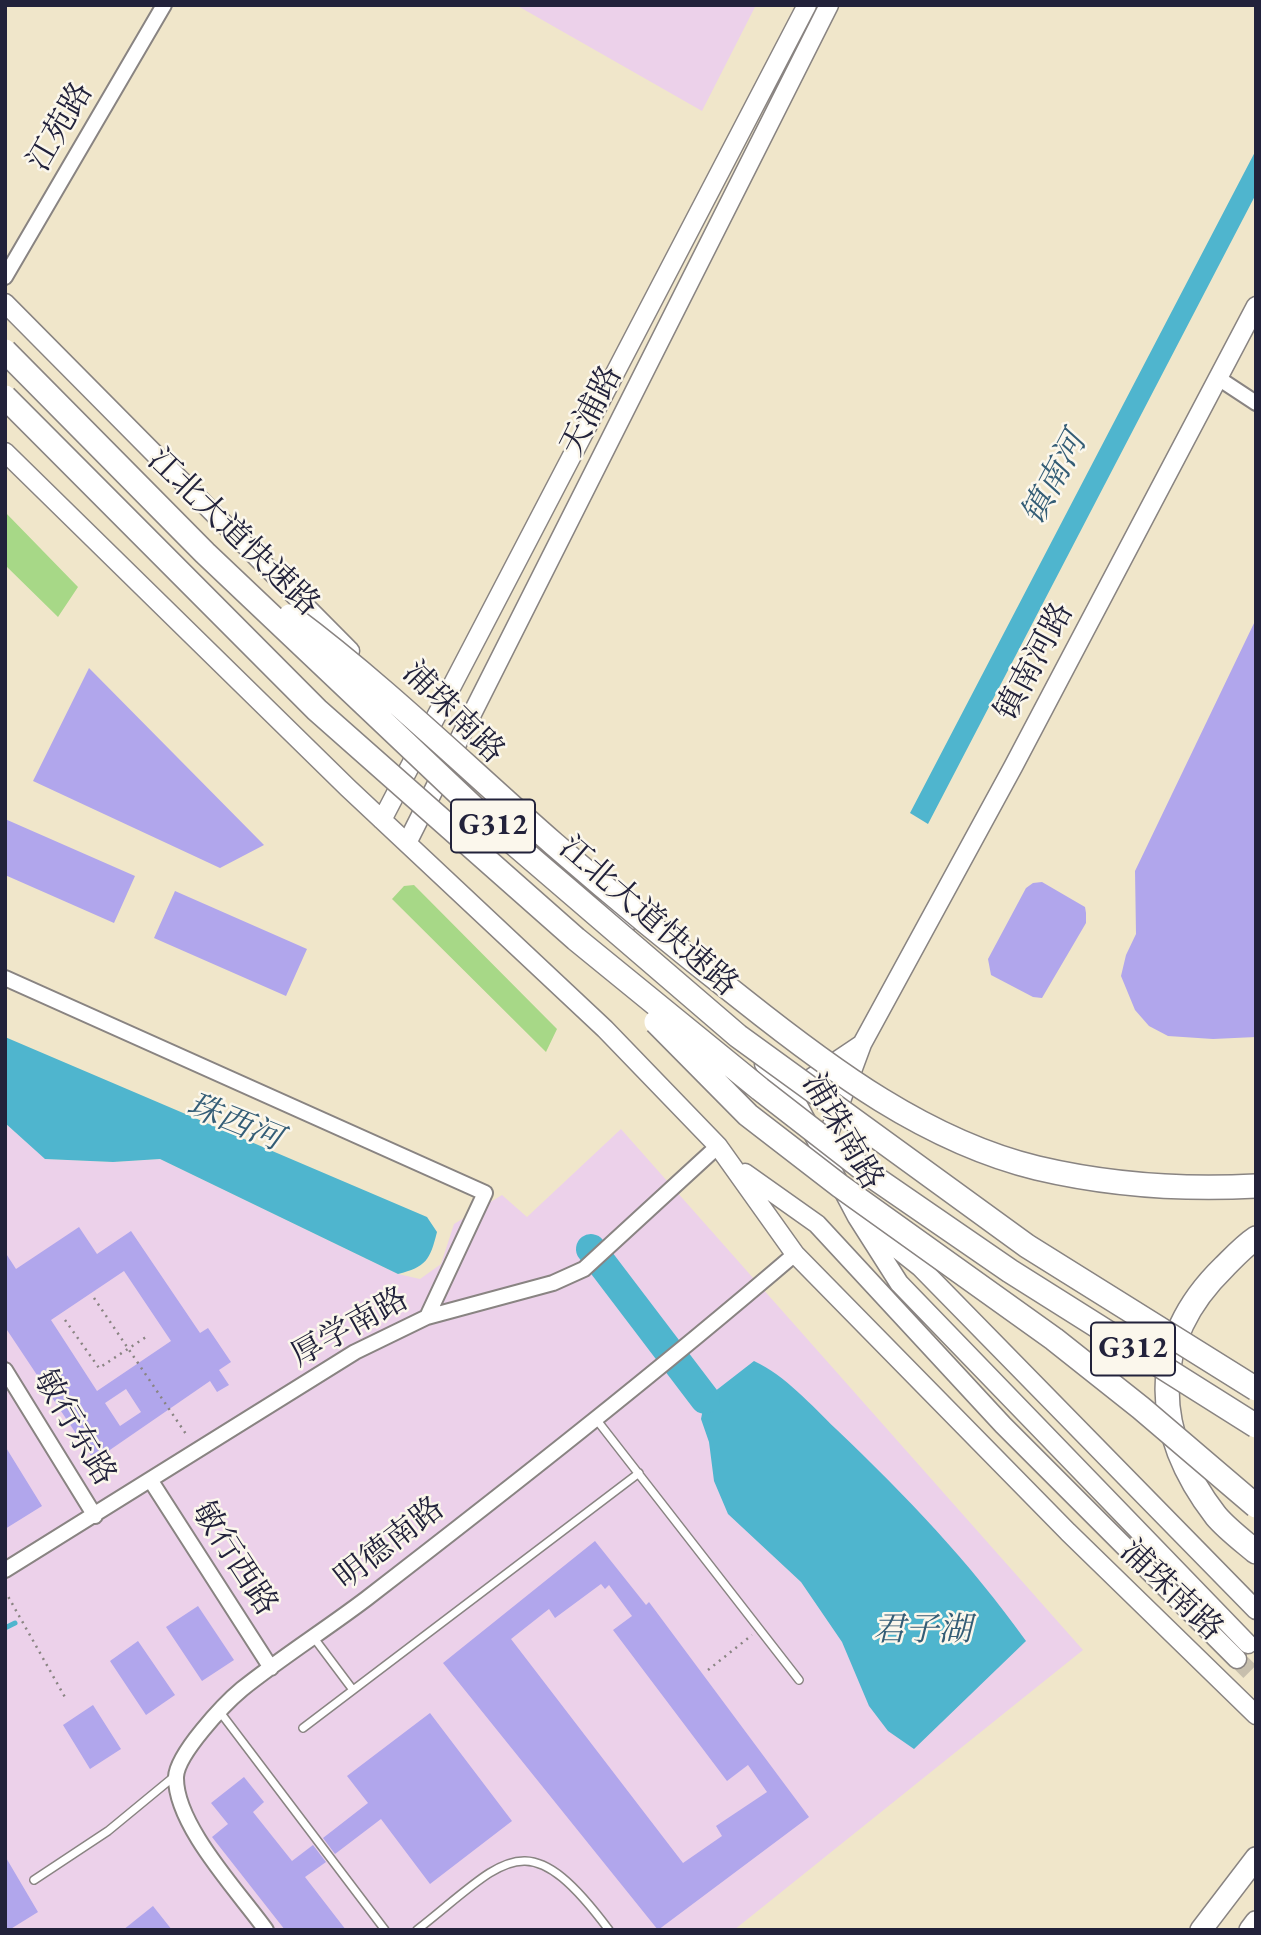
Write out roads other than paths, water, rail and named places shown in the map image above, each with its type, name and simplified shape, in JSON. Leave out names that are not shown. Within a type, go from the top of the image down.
[{"type":"highway","name":"江北大道快速路","points":[[5,351],[205,553],[490,823],[738,1036],[1027,1246],[1256,1390]]},
{"type":"highway","name":"江北大道快速路","points":[[5,397],[317,710],[576,939],[872,1176],[1010,1271],[1256,1426]]},
{"type":"highway","points":[[205,553],[344,656],[555,845],[675,947],[806,1050],[883,1102],[967,1143],[1035,1167],[1105,1181],[1199,1189],[1256,1186]]},
{"type":"highway","points":[[576,939],[748,1115],[874,1211],[1054,1339],[1141,1408],[1256,1506]]},
{"type":"highway","points":[[1256,1238],[1197,1295],[1182,1319],[1171,1351],[1166,1380],[1168,1410],[1176,1449],[1217,1518],[1256,1552]]},
{"type":"main road","points":[[1201,1930],[1256,1858]]},
{"type":"main road","points":[[1250,1930],[1256,1922]]},
{"type":"street","name":"江苑路","points":[[5,277],[164,5]]},
{"type":"street","points":[[382,820],[807,5]]},
{"type":"street","name":"天浦路","points":[[407,843],[829,5]]},
{"type":"street","name":"浦珠南路","points":[[5,303],[791,1092],[857,1217],[900,1283],[1027,1419],[1248,1644]]},
{"type":"street","name":"镇南河路","points":[[822,1152],[862,1044],[1020,755],[1256,306]]},
{"type":"street","points":[[1218,378],[1256,403]]},
{"type":"street","name":"浦珠南路","points":[[5,452],[382,820],[605,1029],[736,1167],[795,1254],[1078,1542],[1256,1715]]},
{"type":"street","points":[[5,978],[485,1193],[426,1317]]},
{"type":"street","points":[[791,1092],[862,1044]]},
{"type":"street","name":"厚学南路","points":[[5,1570],[355,1352],[426,1317],[554,1283],[584,1269],[718,1146]]},
{"type":"street","name":"浦珠南路","points":[[736,1167],[817,1224],[1003,1425],[1237,1659]]},
{"type":"street","name":"浦珠南路","points":[[857,1217],[920,1267],[1256,1610]]},
{"type":"street","name":"明德南路","points":[[176,1775],[195,1738],[240,1690],[314,1638],[596,1419],[706,1331],[795,1254]]},
{"type":"street","name":"敏行东路","points":[[5,1370],[94,1516]]},
{"type":"street","name":"敏行西路","points":[[151,1481],[271,1668]]},
{"type":"street","points":[[176,1775],[185,1817],[266,1930]]},
{"type":"lane","points":[[596,1419],[799,1680]]},
{"type":"lane","points":[[303,1728],[639,1473]]},
{"type":"lane","points":[[314,1638],[353,1690]]},
{"type":"lane","points":[[220,1712],[385,1930]]},
{"type":"lane","points":[[34,1880],[108,1831],[176,1775]]},
{"type":"lane","points":[[417,1930],[496,1868],[520,1859],[533,1859],[548,1866],[570,1884],[609,1930]]},
{"type":"water","points":[[1256,150],[1256,194],[928,824],[910,813]]},
{"type":"water","points":[[5,1037],[427,1217],[437,1232],[429,1256],[421,1265],[398,1274],[160,1159],[113,1162],[45,1159],[5,1123]]},
{"type":"water","name":"君子湖","points":[[754,1361],[798,1392],[912,1505],[982,1583],[1026,1641],[914,1749],[888,1731],[869,1706],[842,1642],[801,1582],[728,1514],[714,1481],[709,1442],[701,1419],[705,1399]]},
{"type":"waterway","points":[[591,1249],[705,1399]]},
{"type":"waterway","points":[[5,1628],[15,1623]]},
{"type":"tunnel","points":[[1237,1659],[1256,1678]]},
{"type":"water label","name":"镇南河","points":[[1055,479]]},
{"type":"water label","name":"珠西河","points":[[234,1123]]}]
